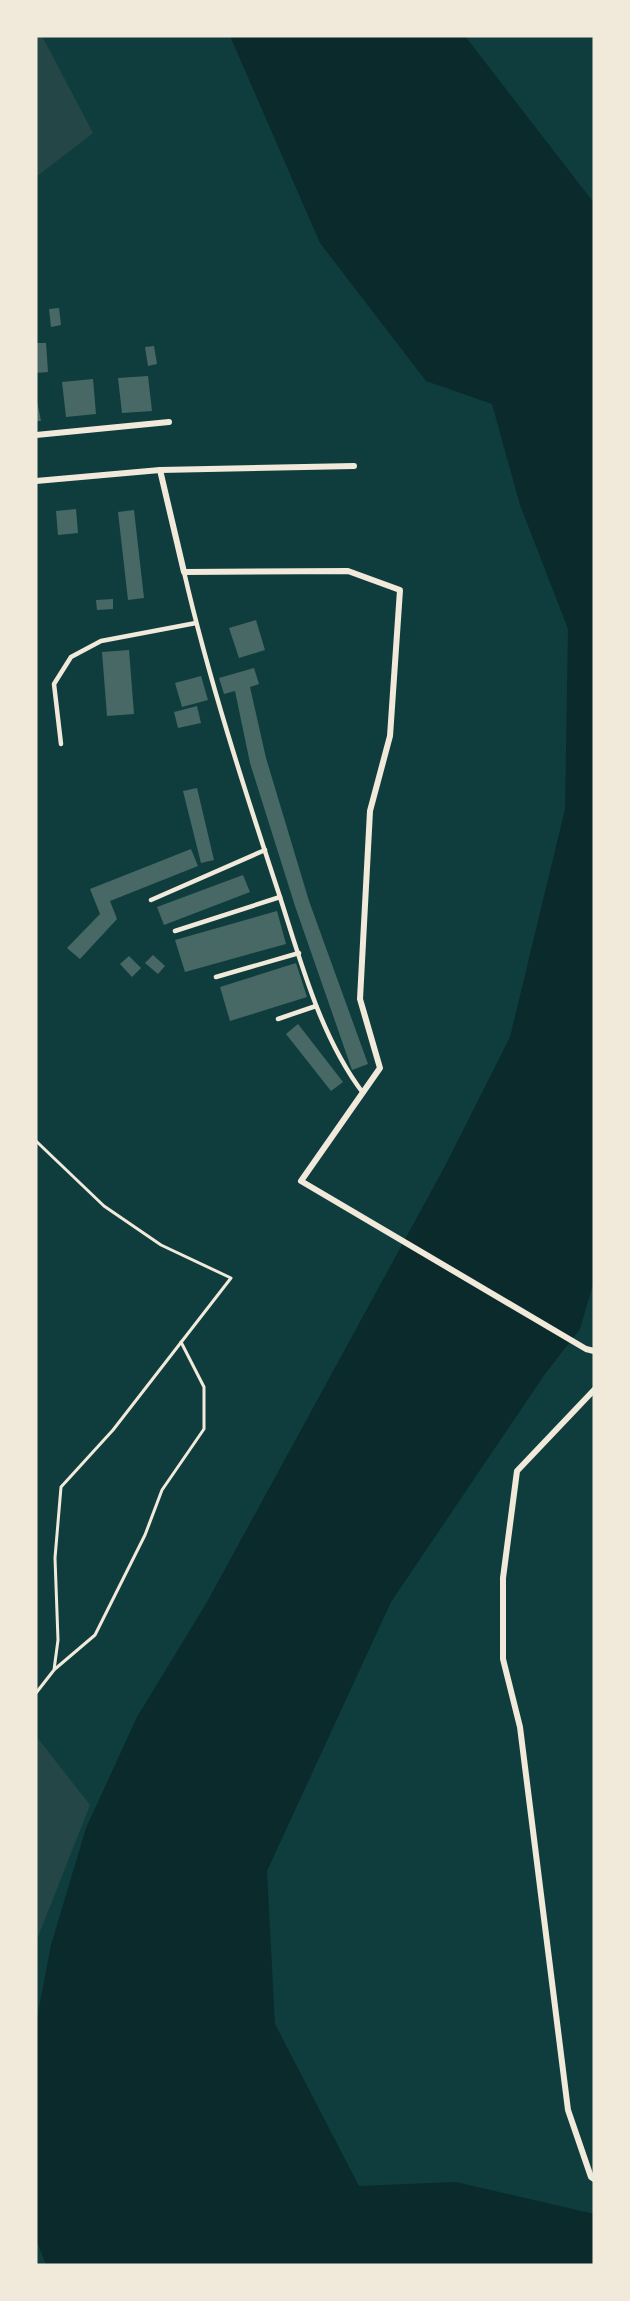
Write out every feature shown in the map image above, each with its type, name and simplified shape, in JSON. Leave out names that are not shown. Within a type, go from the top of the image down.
[{"type":"street","points":[[36,435],[169,422]]},
{"type":"street","points":[[36,481],[160,470],[354,466]]},
{"type":"street","points":[[160,470],[184,572],[348,571],[400,590],[390,736],[370,811],[360,999],[380,1068],[301,1181],[586,1349],[594,1351]]},
{"type":"street","points":[[594,1390],[518,1471],[503,1578],[503,1659],[520,1727],[568,2110],[591,2177],[594,2179]]},
{"type":"lane","points":[[184,572],[196,623],[265,850],[316,1006],[345,1067],[363,1093]]},
{"type":"lane","points":[[61,744],[54,684],[71,657],[102,641],[196,623]]},
{"type":"lane","points":[[151,900],[265,850]]},
{"type":"lane","points":[[175,931],[280,897]]},
{"type":"lane","points":[[216,977],[299,953]]},
{"type":"lane","points":[[278,1020],[316,1006]]},
{"type":"path","points":[[36,1141],[104,1206],[161,1245],[231,1278],[113,1430],[61,1487],[55,1558],[58,1640],[54,1670]]},
{"type":"path","points":[[36,1693],[54,1670],[95,1635],[145,1535],[162,1490],[204,1429],[204,1387],[182,1342]]},
{"type":"shaded area","points":[[36,36],[42,36],[93,133],[36,177]]},
{"type":"shaded area","points":[[230,36],[465,36],[594,203],[594,1281],[580,1329],[545,1374],[391,1602],[267,1871],[275,2024],[359,2186],[456,2182],[594,2214],[594,2265],[46,2265],[36,2239],[36,2023],[51,1945],[86,1828],[137,1717],[207,1602],[445,1166],[510,1037],[565,809],[568,629],[520,505],[492,404],[426,381],[320,243]]},
{"type":"shaded area","points":[[36,1736],[90,1805],[36,1942]]},
{"type":"building","points":[[59,308],[61,325],[51,327],[49,309]]},
{"type":"building","points":[[36,343],[46,343],[48,372],[36,373]]},
{"type":"building","points":[[154,346],[157,364],[148,366],[145,347]]},
{"type":"building","points":[[148,376],[152,411],[122,413],[118,378]]},
{"type":"building","points":[[93,379],[96,414],[66,417],[62,382]]},
{"type":"building","points":[[36,396],[41,421],[36,421]]},
{"type":"building","points":[[76,509],[78,533],[58,535],[56,511]]},
{"type":"building","points":[[134,510],[144,598],[128,600],[118,512]]},
{"type":"building","points":[[113,599],[113,609],[97,610],[96,600]]},
{"type":"building","points":[[256,620],[265,650],[239,658],[229,628]]},
{"type":"building","points":[[129,650],[134,714],[107,716],[102,652]]},
{"type":"building","points":[[254,668],[259,684],[250,687],[266,758],[309,901],[368,1064],[352,1070],[295,906],[250,763],[235,691],[224,694],[219,678]]},
{"type":"building","points":[[201,676],[208,700],[182,707],[175,683]]},
{"type":"building","points":[[197,706],[201,723],[178,728],[174,712]]},
{"type":"building","points":[[197,788],[214,860],[201,863],[183,791]]},
{"type":"building","points":[[191,849],[198,866],[110,901],[117,919],[80,959],[67,948],[100,914],[90,889]]},
{"type":"building","points":[[243,875],[250,892],[164,925],[157,907]]},
{"type":"building","points":[[277,911],[286,944],[185,972],[175,940]]},
{"type":"building","points":[[153,955],[165,966],[158,974],[145,963]]},
{"type":"building","points":[[129,956],[141,968],[132,977],[120,964]]},
{"type":"building","points":[[296,963],[307,997],[230,1021],[220,987]]},
{"type":"building","points":[[298,1024],[343,1082],[331,1091],[286,1034]]}]
